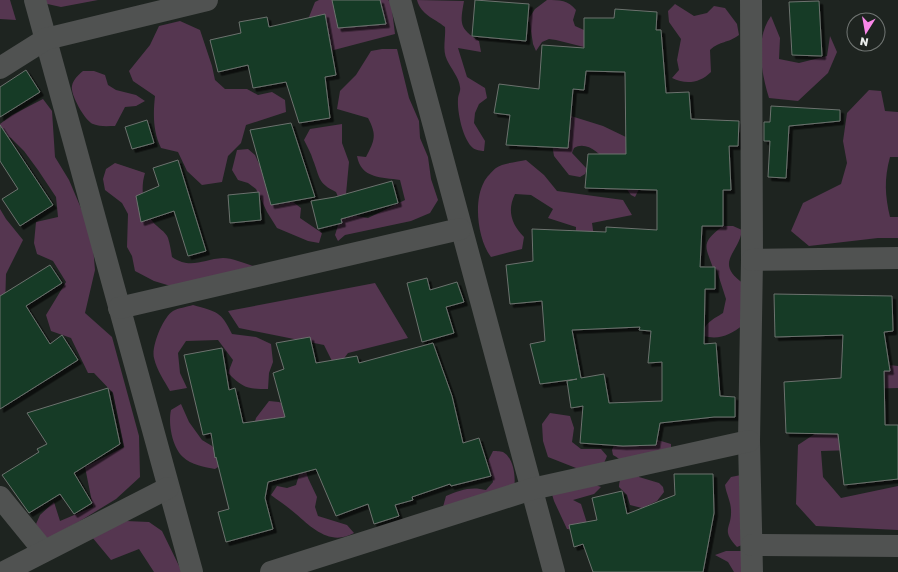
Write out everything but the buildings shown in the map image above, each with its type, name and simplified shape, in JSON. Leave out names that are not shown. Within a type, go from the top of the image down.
[{"type":"street","points":[[35,0],[192,572]]},
{"type":"street","points":[[0,68],[46,39],[207,0]]},
{"type":"street","points":[[400,0],[460,229],[554,572]]},
{"type":"street","points":[[751,0],[752,260],[749,441],[752,572]]},
{"type":"street","points":[[119,308],[460,229]]},
{"type":"street","points":[[752,260],[898,258]]},
{"type":"street","points":[[271,572],[532,489],[749,441]]},
{"type":"street","points":[[4,572],[168,488]]},
{"type":"street","points":[[0,497],[44,551]]},
{"type":"street","points":[[752,545],[898,546]]},
{"type":"shaded area","points":[[0,0],[10,0],[16,20],[0,19]]},
{"type":"shaded area","points":[[43,0],[98,0],[61,7],[43,3]]},
{"type":"shaded area","points":[[319,0],[388,0],[391,2],[395,34],[311,56],[303,32],[315,2]]},
{"type":"shaded area","points":[[417,0],[464,1],[462,25],[464,29],[479,41],[481,52],[458,48],[467,77],[485,88],[487,98],[479,104],[475,113],[474,123],[485,141],[484,151],[475,149],[469,144],[461,125],[458,105],[460,87],[444,48],[445,27],[428,16]]},
{"type":"shaded area","points":[[547,0],[567,2],[576,10],[573,20],[575,26],[584,30],[588,44],[584,47],[549,39],[542,42],[536,51],[533,44],[529,18],[535,9]]},
{"type":"shaded area","points":[[675,4],[694,16],[707,13],[714,6],[725,8],[737,24],[739,35],[731,40],[717,45],[710,50],[711,72],[698,81],[682,82],[672,78],[679,70],[677,60],[681,39],[669,22],[668,11]]},
{"type":"shaded area","points":[[771,16],[780,38],[779,59],[799,63],[827,56],[830,36],[837,52],[828,73],[798,101],[769,98],[762,66],[761,45],[766,25]]},
{"type":"shaded area","points":[[180,21],[200,30],[215,80],[225,89],[247,89],[258,95],[272,92],[285,100],[286,112],[246,125],[241,143],[228,156],[222,182],[202,185],[187,171],[178,152],[161,148],[156,135],[154,123],[155,96],[133,81],[129,71],[150,45],[159,26]]},
{"type":"shaded area","points":[[397,49],[409,98],[419,121],[420,138],[428,157],[431,179],[438,200],[430,213],[411,221],[345,235],[338,241],[335,235],[343,209],[336,192],[325,186],[318,175],[304,140],[310,129],[342,124],[342,143],[349,162],[346,194],[351,215],[368,218],[405,200],[400,180],[373,176],[359,164],[357,156],[366,157],[374,138],[373,129],[368,118],[337,109],[340,91],[356,75],[371,51]]},
{"type":"shaded area","points":[[83,71],[94,71],[105,75],[108,85],[116,90],[136,95],[145,101],[136,106],[125,107],[115,126],[101,126],[93,124],[82,113],[72,90],[75,80]]},
{"type":"shaded area","points":[[869,90],[881,91],[885,111],[898,112],[898,157],[890,157],[886,187],[890,217],[898,217],[898,238],[878,238],[809,246],[791,231],[803,203],[841,184],[847,163],[843,141],[847,113]]},
{"type":"shaded area","points":[[43,99],[52,111],[55,157],[69,180],[92,234],[95,270],[85,313],[112,337],[139,436],[140,477],[116,499],[45,540],[36,524],[40,515],[54,502],[60,521],[93,507],[85,467],[124,447],[113,393],[94,373],[88,373],[71,338],[51,331],[46,315],[66,282],[53,261],[37,254],[34,243],[36,222],[58,217],[56,197],[24,151],[11,138],[0,134],[0,124],[12,115]]},
{"type":"shaded area","points":[[571,116],[603,126],[628,138],[661,187],[640,187],[635,197],[631,195],[607,161],[599,153],[582,146],[574,148],[572,153],[587,169],[585,174],[580,177],[569,175],[554,156],[552,144]]},
{"type":"shaded area","points":[[248,149],[255,155],[259,164],[268,169],[282,199],[293,202],[301,208],[300,218],[322,233],[319,243],[308,241],[277,228],[267,212],[256,189],[248,183],[238,180],[232,170],[237,150]]},
{"type":"shaded area","points":[[526,160],[544,175],[557,191],[623,200],[632,215],[592,223],[597,258],[575,248],[576,227],[548,218],[553,209],[531,195],[515,194],[511,211],[513,222],[524,237],[522,249],[491,257],[483,241],[478,221],[481,190],[486,179],[499,166]]},
{"type":"shaded area","points":[[115,163],[145,173],[143,179],[143,198],[145,205],[153,222],[167,236],[172,257],[185,263],[197,263],[227,258],[253,266],[174,287],[154,281],[135,271],[132,256],[127,247],[128,214],[122,203],[105,190],[103,179],[106,169]]},
{"type":"shaded area","points":[[0,209],[23,240],[6,274],[5,307],[0,308]]},
{"type":"shaded area","points":[[723,226],[733,226],[742,230],[740,238],[730,258],[729,264],[730,270],[744,284],[743,325],[734,332],[724,336],[709,337],[703,336],[703,332],[710,322],[723,313],[726,299],[716,268],[714,271],[706,246],[710,237]]},
{"type":"shaded area","points":[[375,283],[408,338],[348,353],[336,369],[324,345],[239,328],[228,311]]},
{"type":"shaded area","points":[[193,305],[213,311],[225,321],[232,334],[256,337],[271,344],[273,362],[269,373],[268,389],[246,387],[228,373],[233,360],[218,340],[186,341],[178,353],[180,373],[187,388],[170,391],[155,363],[154,347],[165,319],[169,314],[175,310]]},
{"type":"shaded area","points":[[880,364],[898,366],[898,388],[863,389]]},
{"type":"shaded area","points":[[269,401],[279,402],[288,407],[308,478],[317,497],[315,507],[318,516],[347,525],[354,533],[346,537],[338,538],[323,534],[309,525],[271,495],[277,486],[287,488],[296,485],[299,475],[295,465],[253,428],[256,418]]},
{"type":"shaded area","points":[[181,404],[189,422],[202,440],[212,446],[224,463],[215,469],[190,462],[179,453],[172,435],[170,415],[171,410]]},
{"type":"shaded area","points":[[550,413],[570,416],[574,428],[572,442],[581,449],[601,449],[607,456],[602,468],[576,468],[548,457],[543,441],[542,424]]},
{"type":"shaded area","points":[[837,419],[854,450],[821,451],[823,477],[841,498],[898,486],[898,530],[816,526],[796,504],[798,445]]},
{"type":"shaded area","points":[[651,438],[671,444],[671,449],[637,471],[639,477],[659,483],[663,487],[664,492],[657,501],[642,508],[630,505],[627,495],[619,487],[623,465],[622,462],[613,455],[612,450],[614,445]]},
{"type":"shaded area","points":[[493,451],[503,452],[510,459],[515,479],[514,489],[443,507],[446,496],[461,490],[475,488],[486,490],[493,482],[488,461]]},
{"type":"shaded area","points":[[741,475],[747,543],[737,547],[729,536],[728,532],[731,510],[725,485],[731,477]]},
{"type":"shaded area","points":[[590,483],[601,487],[594,494],[573,500],[581,504],[587,523],[578,530],[567,529],[551,491]]},
{"type":"shaded area","points":[[126,521],[149,522],[162,531],[182,572],[154,572],[139,549],[111,560],[92,537]]},
{"type":"shaded area","points":[[726,551],[744,551],[756,572],[734,572],[728,562],[715,555]]}]
